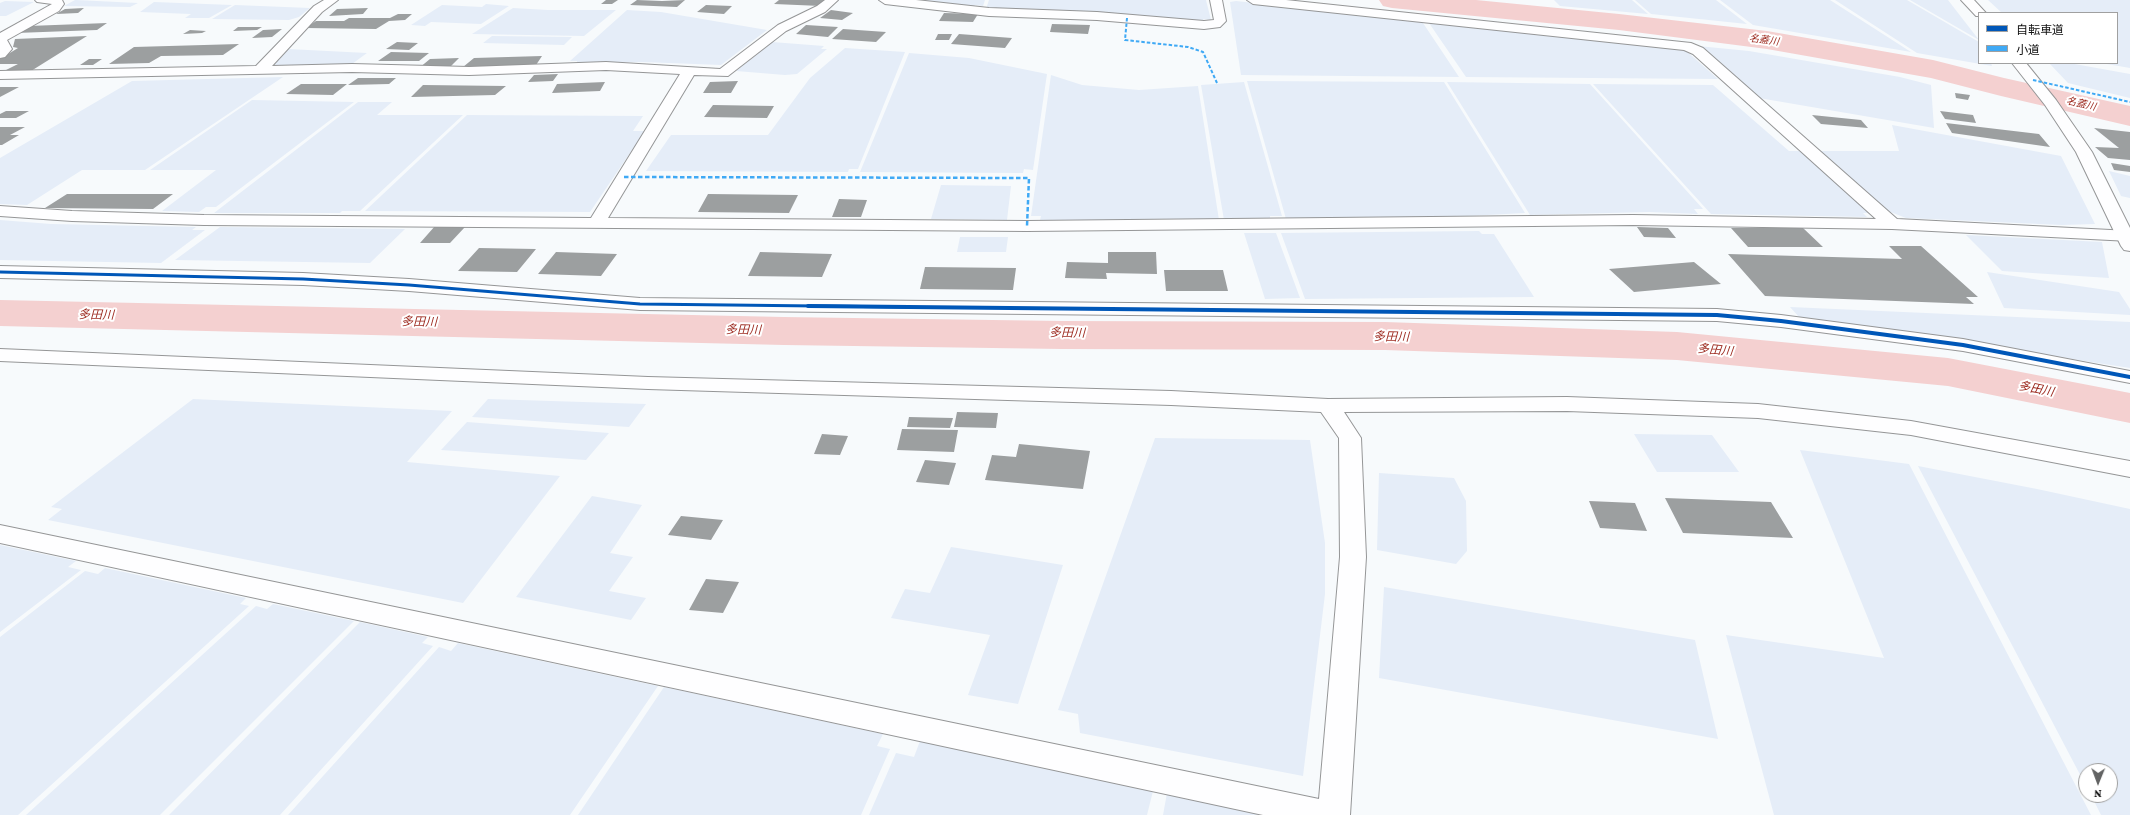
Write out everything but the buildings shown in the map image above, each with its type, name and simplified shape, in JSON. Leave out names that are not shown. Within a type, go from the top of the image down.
[{"type":"street","points":[[0,54],[6,49],[1,42],[1,38],[55,8],[58,4],[58,2],[41,0]]},
{"type":"street","points":[[260,70],[318,9],[332,0]]},
{"type":"street","points":[[0,75],[352,68],[469,71],[606,66],[723,73],[782,28],[821,8],[832,0]]},
{"type":"street","points":[[885,0],[990,12],[1097,16],[1204,25],[1216,24],[1220,21],[1215,2],[1216,0]]},
{"type":"street","points":[[1253,0],[1686,46],[1698,51],[1892,224]]},
{"type":"street","points":[[1967,0],[1979,12]]},
{"type":"street","points":[[2020,64],[2051,103],[2084,152],[2128,239]]},
{"type":"street","points":[[597,222],[690,70]]},
{"type":"street","points":[[0,211],[72,216],[204,220],[1027,226],[1633,220],[1892,224],[2128,239]]},
{"type":"street","points":[[0,272],[302,279],[409,285],[640,304],[1717,315],[1781,321],[1963,345],[2130,378]]},
{"type":"street","points":[[0,355],[625,382],[1171,398],[1328,406],[1567,404],[1758,411],[1911,428],[2130,469]]},
{"type":"street","points":[[1328,406],[1350,438],[1353,557],[1334,815]]},
{"type":"street","points":[[0,534],[1329,815]]},
{"type":"shaded area","points":[[75,0],[138,3],[130,7],[64,6]]},
{"type":"shaded area","points":[[908,0],[985,0],[983,6],[975,5],[973,7]]},
{"type":"shaded area","points":[[989,0],[1206,0],[1211,20],[1203,19],[1204,22],[986,9]]},
{"type":"shaded area","points":[[1554,0],[1632,0],[1648,14],[1560,6]]},
{"type":"shaded area","points":[[1635,0],[1716,0],[1747,24],[1651,14]]},
{"type":"shaded area","points":[[1720,0],[1830,0],[1911,52],[1753,25]]},
{"type":"shaded area","points":[[1835,0],[1907,0],[1978,41],[1978,64],[1917,53]]},
{"type":"shaded area","points":[[1910,0],[1948,0],[1978,39]]},
{"type":"shaded area","points":[[1988,0],[2130,0],[2130,68],[2107,64],[2118,64],[2118,12],[2001,12]]},
{"type":"shaded area","points":[[5,1],[34,2],[6,16],[0,16],[0,3]]},
{"type":"shaded area","points":[[1236,1],[1414,20],[1423,23],[1459,77],[1241,75],[1230,2]]},
{"type":"shaded area","points":[[154,2],[232,5],[209,18],[185,18],[191,14],[140,12]]},
{"type":"shaded area","points":[[486,4],[509,6],[481,24],[431,22],[425,26],[411,25],[442,5],[482,7]]},
{"type":"shaded area","points":[[235,5],[310,8],[299,17],[289,20],[212,19]]},
{"type":"shaded area","points":[[513,8],[548,10],[616,10],[584,36],[472,34]]},
{"type":"shaded area","points":[[627,10],[661,12],[767,30],[721,65],[642,62],[577,63],[577,61],[570,61]]},
{"type":"shaded area","points":[[1435,22],[1683,48],[1718,79],[1466,77],[1429,23]]},
{"type":"shaded area","points":[[492,36],[572,37],[564,45],[483,43]]},
{"type":"shaded area","points":[[772,42],[824,46],[821,49],[827,49],[797,74],[785,75],[736,71]]},
{"type":"shaded area","points":[[1698,46],[1749,51],[1900,77],[1931,85],[1934,128],[1759,98]]},
{"type":"shaded area","points":[[845,48],[905,52],[858,169],[849,169],[848,172],[646,171],[671,135],[768,135],[810,78]]},
{"type":"shaded area","points":[[288,49],[367,53],[352,64],[273,66]]},
{"type":"shaded area","points":[[909,53],[969,58],[1047,74],[1033,170],[1024,169],[1023,173],[860,172]]},
{"type":"shaded area","points":[[1980,64],[1991,64],[1992,66]]},
{"type":"shaded area","points":[[2050,64],[2075,64],[2130,74],[2130,98],[2068,83]]},
{"type":"shaded area","points":[[1051,75],[1082,85],[1139,90],[1198,86],[1219,220],[1040,220],[1041,216],[1031,216]]},
{"type":"shaded area","points":[[283,77],[145,170],[82,170],[27,205],[0,204],[0,158],[132,81]]},
{"type":"shaded area","points":[[1247,81],[1444,82],[1525,213],[1468,216],[1286,219]]},
{"type":"shaded area","points":[[1244,82],[1282,216],[1270,216],[1270,220],[1224,220],[1201,85]]},
{"type":"shaded area","points":[[1447,82],[1590,84],[1703,209],[1694,209],[1698,214],[1649,212],[1530,215]]},
{"type":"shaded area","points":[[1593,84],[1713,85],[1789,151],[1800,151],[1870,213],[1863,213],[1867,217],[1711,214]]},
{"type":"shaded area","points":[[252,100],[354,102],[216,207],[206,207],[199,212],[162,211],[216,170],[150,170]]},
{"type":"shaded area","points":[[358,102],[392,102],[377,115],[463,115],[360,211],[342,211],[340,213],[214,213]]},
{"type":"shaded area","points":[[467,115],[643,116],[633,131],[645,131],[590,212],[365,211]]},
{"type":"shaded area","points":[[1892,125],[2061,156],[2095,224],[2062,225],[1906,218],[1888,211],[1819,151],[1899,151]]},
{"type":"shaded area","points":[[2109,171],[2130,176],[2130,198],[2121,196]]},
{"type":"shaded area","points":[[941,185],[1011,186],[1007,220],[931,219]]},
{"type":"shaded area","points":[[0,220],[51,224],[196,227],[192,230],[205,230],[161,263],[0,260]]},
{"type":"shaded area","points":[[220,227],[405,229],[370,263],[175,260]]},
{"type":"shaded area","points":[[1479,231],[1482,234],[1494,234],[1534,297],[1305,299],[1281,233]]},
{"type":"shaded area","points":[[1244,233],[1276,233],[1300,298],[1265,299]]},
{"type":"shaded area","points":[[1966,235],[2102,242],[2109,278],[2002,271]]},
{"type":"shaded area","points":[[960,237],[1008,237],[1006,252],[957,252]]},
{"type":"shaded area","points":[[1987,272],[2119,292],[2130,309],[2130,315],[2004,308]]},
{"type":"shaded area","points":[[1790,307],[2130,322],[2130,368],[1799,317]]},
{"type":"shaded area","points":[[193,399],[452,411],[407,462],[560,476],[463,603],[48,520],[62,509],[51,507]]},
{"type":"shaded area","points":[[488,399],[646,404],[629,427],[472,417]]},
{"type":"shaded area","points":[[467,422],[609,433],[586,460],[441,450]]},
{"type":"shaded area","points":[[1634,434],[1712,435],[1739,472],[1657,472]]},
{"type":"shaded area","points":[[1155,438],[1310,440],[1325,543],[1325,594],[1303,776],[1080,733],[1078,714],[1058,710]]},
{"type":"shaded area","points":[[1800,450],[1909,464],[2078,790],[2078,803],[2085,803],[2091,815],[1774,815],[1726,635],[1884,658]]},
{"type":"shaded area","points":[[1918,466],[2130,509],[2130,815],[2101,815],[2095,803],[2118,803],[2118,763],[2078,763],[2078,771]]},
{"type":"shaded area","points":[[1379,473],[1454,478],[1466,501],[1467,551],[1456,564],[1377,550]]},
{"type":"shaded area","points":[[592,496],[642,505],[610,553],[633,557],[609,591],[646,598],[631,620],[516,597]]},
{"type":"shaded area","points":[[0,545],[76,561],[68,567],[81,570],[0,632]]},
{"type":"shaded area","points":[[951,547],[1063,565],[1018,704],[968,695],[990,635],[891,618],[905,589],[930,593]]},
{"type":"shaded area","points":[[105,568],[246,598],[240,604],[249,606],[18,815],[0,815],[0,637],[85,571],[98,574]]},
{"type":"shaded area","points":[[1384,587],[1695,640],[1718,739],[1379,678]]},
{"type":"shaded area","points":[[273,604],[354,621],[160,815],[26,815],[256,606],[267,609]]},
{"type":"shaded area","points":[[360,622],[428,637],[422,643],[433,646],[280,815],[169,815]]},
{"type":"shaded area","points":[[458,643],[658,686],[570,815],[288,815],[439,647],[451,651]]},
{"type":"shaded area","points":[[664,687],[883,734],[877,746],[890,749],[861,815],[578,815]]},
{"type":"shaded area","points":[[920,741],[1153,791],[1147,815],[869,815],[896,753],[914,757]]},
{"type":"shaded area","points":[[1167,793],[1272,815],[1163,815]]},
{"type":"waterway","name":"名蓋川","points":[[1392,0],[1619,22],[1767,40],[1933,69],[2001,87],[2130,116]]},
{"type":"waterway","name":"多田川","points":[[0,313],[784,331],[1062,335],[1385,336],[1677,346],[1948,372],[2130,408]]},
{"type":"marked path","points":[[1127,18],[1125,40],[1188,47],[1203,52],[1217,83]]},
{"type":"marked path","points":[[2033,80],[2130,102]]},
{"type":"marked path","points":[[624,177],[1029,178],[1027,226]]},
{"type":"cycle path","points":[[0,272],[303,279],[409,285],[640,304],[1717,315],[1781,321],[1963,345],[2130,377]]}]
